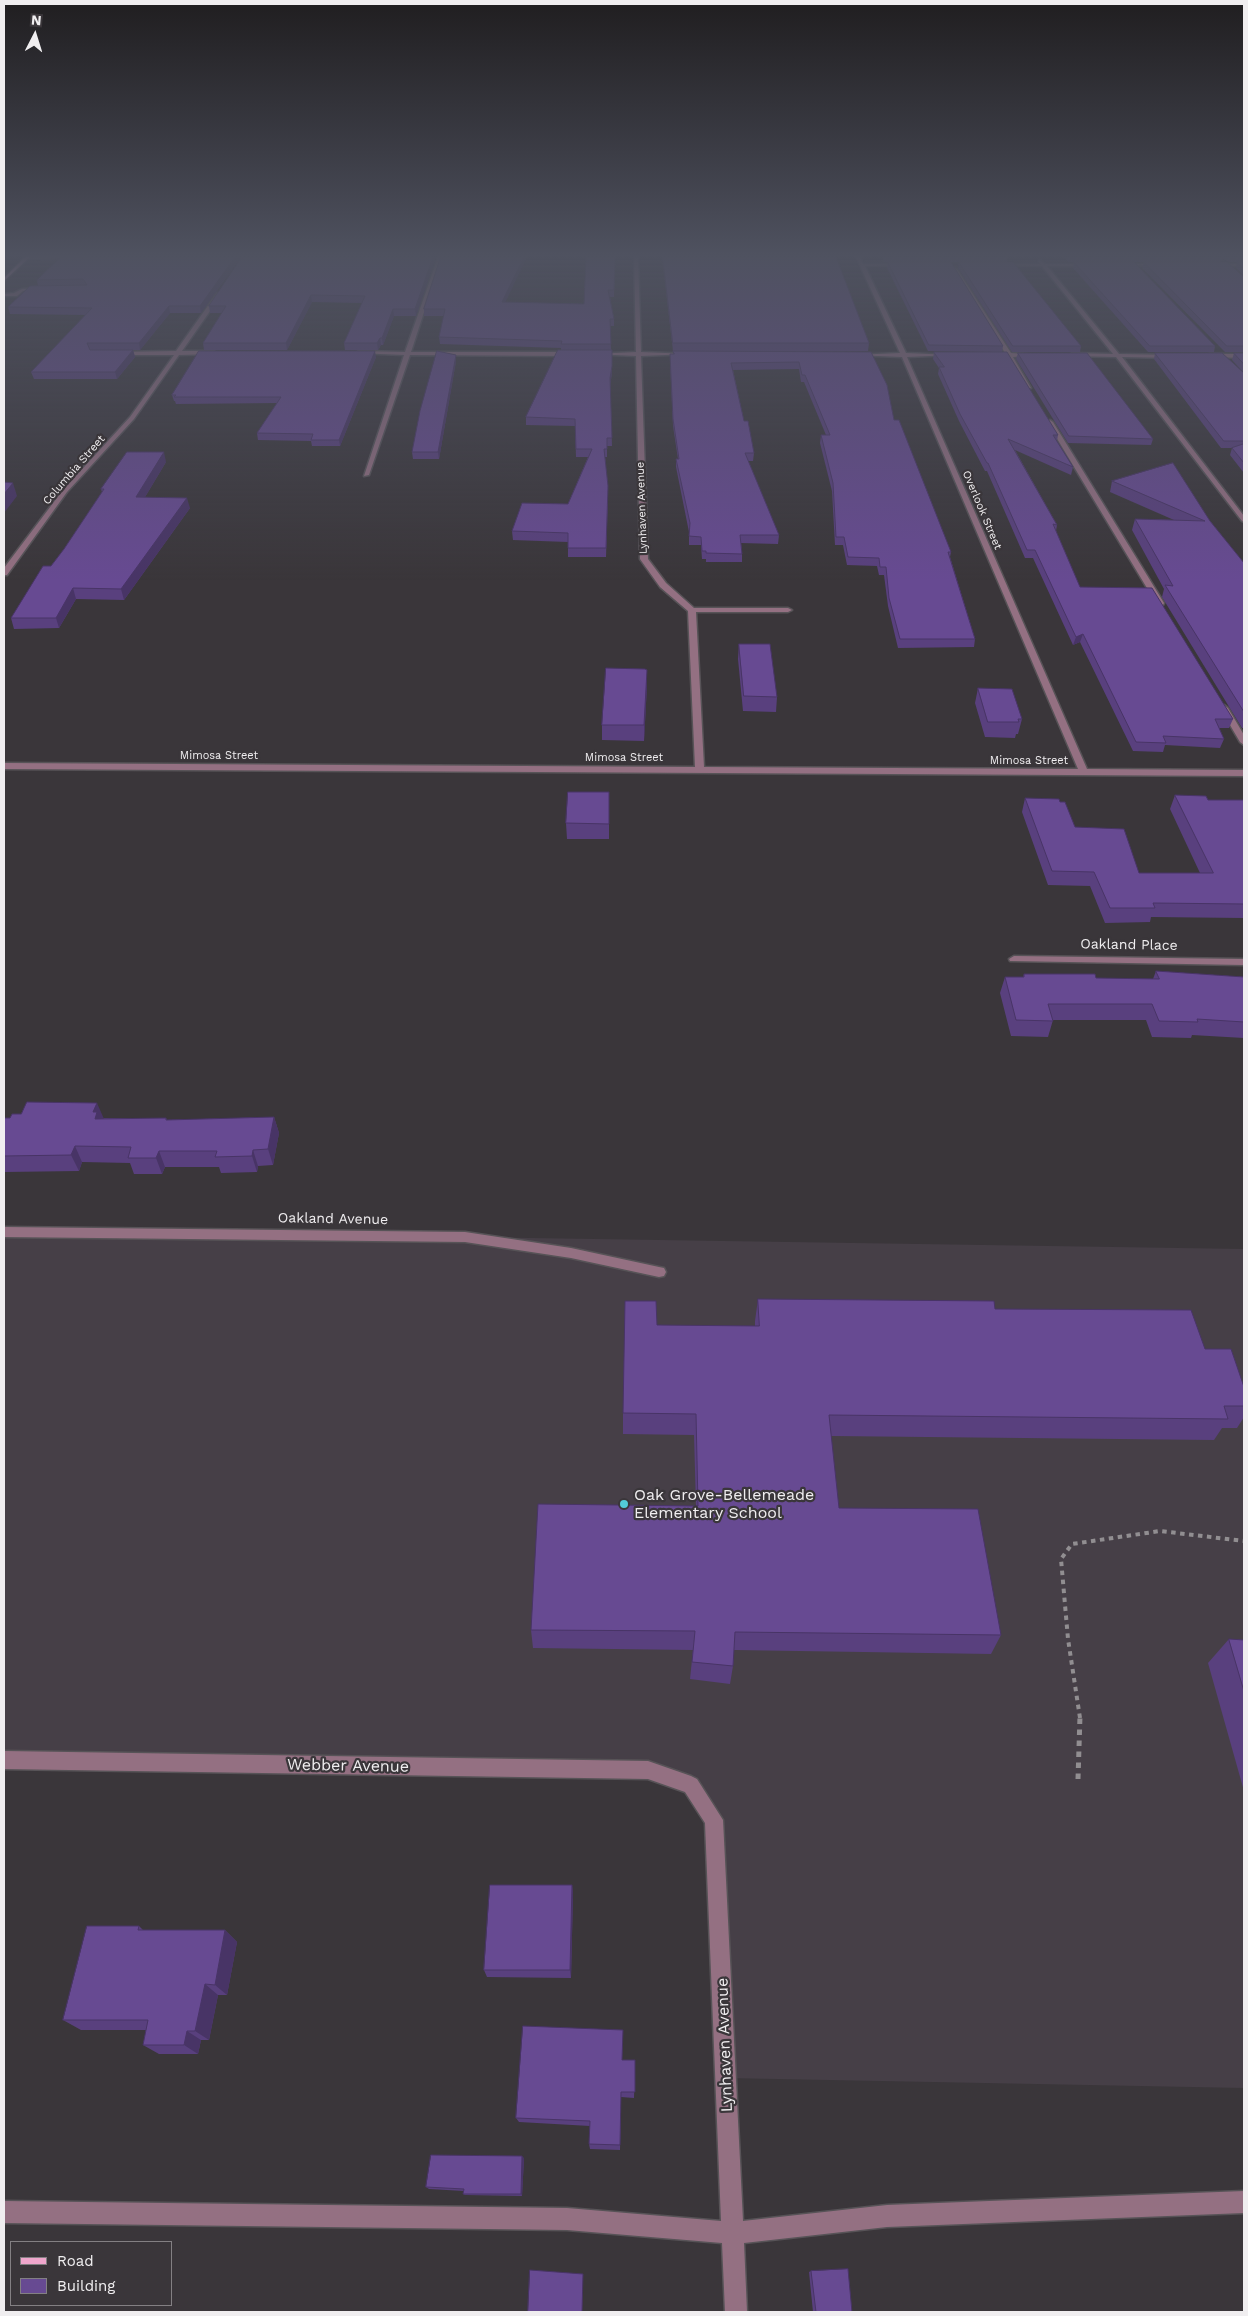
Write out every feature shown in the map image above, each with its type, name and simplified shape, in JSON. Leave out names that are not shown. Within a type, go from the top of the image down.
[{"type":"street","name":"Columbia Street","points":[[4,573],[65,491],[132,418],[169,365]]},
{"type":"street","points":[[366,475],[404,365]]},
{"type":"street","name":"Lynhaven Avenue","points":[[638,365],[644,559],[663,585],[692,610]]},
{"type":"street","name":"Overlook Street","points":[[908,365],[1084,772]]},
{"type":"street","points":[[1015,365],[1035,397]]},
{"type":"street","points":[[1125,365],[1244,520]]},
{"type":"street","points":[[1045,414],[1162,607]]},
{"type":"street","points":[[700,770],[692,610],[788,610]]},
{"type":"street","points":[[1219,700],[1244,742]]},
{"type":"street","name":"Mimosa Street","points":[[4,766],[1244,773]]},
{"type":"street","name":"Oakland Place","points":[[1014,959],[1244,962]]},
{"type":"street","name":"Oakland Avenue","points":[[4,1232],[465,1237],[571,1253],[659,1272]]},
{"type":"street","name":"Webber Avenue","points":[[4,1760],[648,1770],[690,1785]]},
{"type":"street","name":"Lynhaven Avenue","points":[[690,1785],[714,1820],[736,2312]]},
{"type":"street","points":[[4,2212],[567,2219],[733,2233],[887,2216],[1244,2202]]},
{"type":"path","points":[[1078,1779],[1080,1715],[1068,1639],[1061,1559],[1072,1544],[1160,1531],[1244,1541]]},
{"type":"shaded area","name":"Oak Grove-Bellemeade Elementary School","points":[[4,1233],[465,1237],[1244,1249],[1244,2088],[725,2078],[714,1820],[691,1785],[648,1770],[4,1760]]},
{"type":"building","points":[[38,365],[121,365],[115,372],[31,372]]},
{"type":"building","points":[[190,365],[369,365],[339,440],[311,440],[313,434],[257,433],[281,397],[174,397],[176,395],[172,395]]},
{"type":"building","points":[[433,365],[454,365],[438,452],[412,452],[420,411]]},
{"type":"building","points":[[551,365],[612,365],[610,378],[612,438],[607,438],[607,449],[604,449],[608,486],[606,548],[568,548],[568,533],[512,531],[522,503],[568,504],[592,449],[576,449],[575,419],[526,417]]},
{"type":"building","points":[[671,365],[731,365],[744,421],[748,421],[754,453],[745,453],[779,535],[740,535],[742,554],[706,553],[706,551],[702,551],[701,537],[689,536],[690,523],[676,459],[679,459],[673,419]]},
{"type":"building","points":[[800,365],[877,365],[887,385],[894,420],[899,420],[951,552],[948,552],[975,639],[900,639],[889,598],[886,567],[880,567],[879,558],[848,557],[844,537],[836,537],[833,483],[821,435],[830,435],[805,375],[802,375]]},
{"type":"building","points":[[943,365],[1015,365],[1058,435],[1053,435],[1073,467],[1008,439],[1057,525],[1053,524],[1080,587],[1152,588],[1233,719],[1215,719],[1224,739],[1163,736],[1166,743],[1136,742],[1083,634],[1076,637],[1035,550],[1027,550],[988,463],[960,414],[939,367],[944,367]]},
{"type":"building","points":[[1025,365],[1096,365],[1153,439],[1069,436]]},
{"type":"building","points":[[1164,365],[1235,365],[1244,373],[1244,441],[1224,441]]},
{"type":"building","points":[[1244,444],[1244,463],[1232,448]]},
{"type":"building","points":[[127,452],[164,452],[136,497],[187,498],[121,589],[73,588],[56,618],[11,618],[43,566],[51,566],[64,549],[104,489],[101,489]]},
{"type":"building","points":[[1173,463],[1210,521],[1244,563],[1244,712],[1165,585],[1173,586],[1135,519],[1205,521],[1112,481]]},
{"type":"building","points":[[4,482],[13,483],[4,494]]},
{"type":"building","points":[[739,644],[770,644],[777,697],[744,696]]},
{"type":"building","points":[[606,668],[647,670],[644,725],[602,725]]},
{"type":"building","points":[[978,688],[1012,689],[1022,719],[1018,719],[1019,722],[988,722]]},
{"type":"building","points":[[568,792],[609,792],[609,824],[566,823]]},
{"type":"building","points":[[1175,795],[1206,796],[1208,800],[1244,800],[1244,904],[1153,903],[1155,908],[1110,908],[1094,872],[1052,871],[1025,798],[1059,799],[1060,802],[1065,802],[1075,827],[1124,829],[1139,873],[1213,873]]},
{"type":"building","points":[[1156,971],[1244,977],[1244,1022],[1197,1019],[1198,1022],[1159,1021],[1152,1004],[1048,1004],[1053,1021],[1016,1020],[1005,977],[1024,977],[1024,974],[1095,974],[1096,978],[1159,979]]},
{"type":"building","points":[[27,1102],[97,1103],[93,1112],[97,1112],[95,1119],[166,1118],[166,1120],[274,1117],[268,1149],[253,1150],[252,1156],[215,1157],[217,1151],[159,1151],[156,1158],[128,1158],[131,1147],[75,1146],[71,1155],[4,1156],[4,1118],[10,1118],[12,1114],[21,1114]]},
{"type":"building","points":[[758,1299],[994,1301],[995,1309],[1191,1310],[1205,1349],[1231,1349],[1244,1387],[1244,1406],[1224,1406],[1228,1419],[829,1415],[839,1508],[978,1509],[1001,1635],[735,1632],[733,1666],[692,1662],[695,1631],[531,1630],[538,1504],[698,1506],[696,1414],[623,1413],[625,1301],[656,1301],[657,1325],[759,1326]]},
{"type":"building","points":[[1229,1639],[1244,1640],[1244,1691]]},
{"type":"building","points":[[490,1885],[572,1885],[570,1970],[484,1970]]},
{"type":"building","points":[[87,1926],[139,1926],[138,1930],[225,1930],[215,1985],[205,1984],[195,2031],[187,2031],[184,2045],[143,2045],[148,2020],[63,2020]]},
{"type":"building","points":[[523,2026],[623,2030],[622,2060],[635,2060],[635,2092],[621,2092],[620,2145],[589,2144],[590,2121],[516,2118]]},
{"type":"building","points":[[431,2155],[522,2156],[521,2194],[463,2194],[464,2189],[426,2187]]},
{"type":"building","points":[[848,2269],[852,2312],[816,2312],[811,2271]]},
{"type":"building","points":[[530,2270],[583,2274],[582,2312],[528,2312]]},
{"type":"place","name":"Oak Grove-Bellemeade Elementary School","points":[[624,1504]]}]
